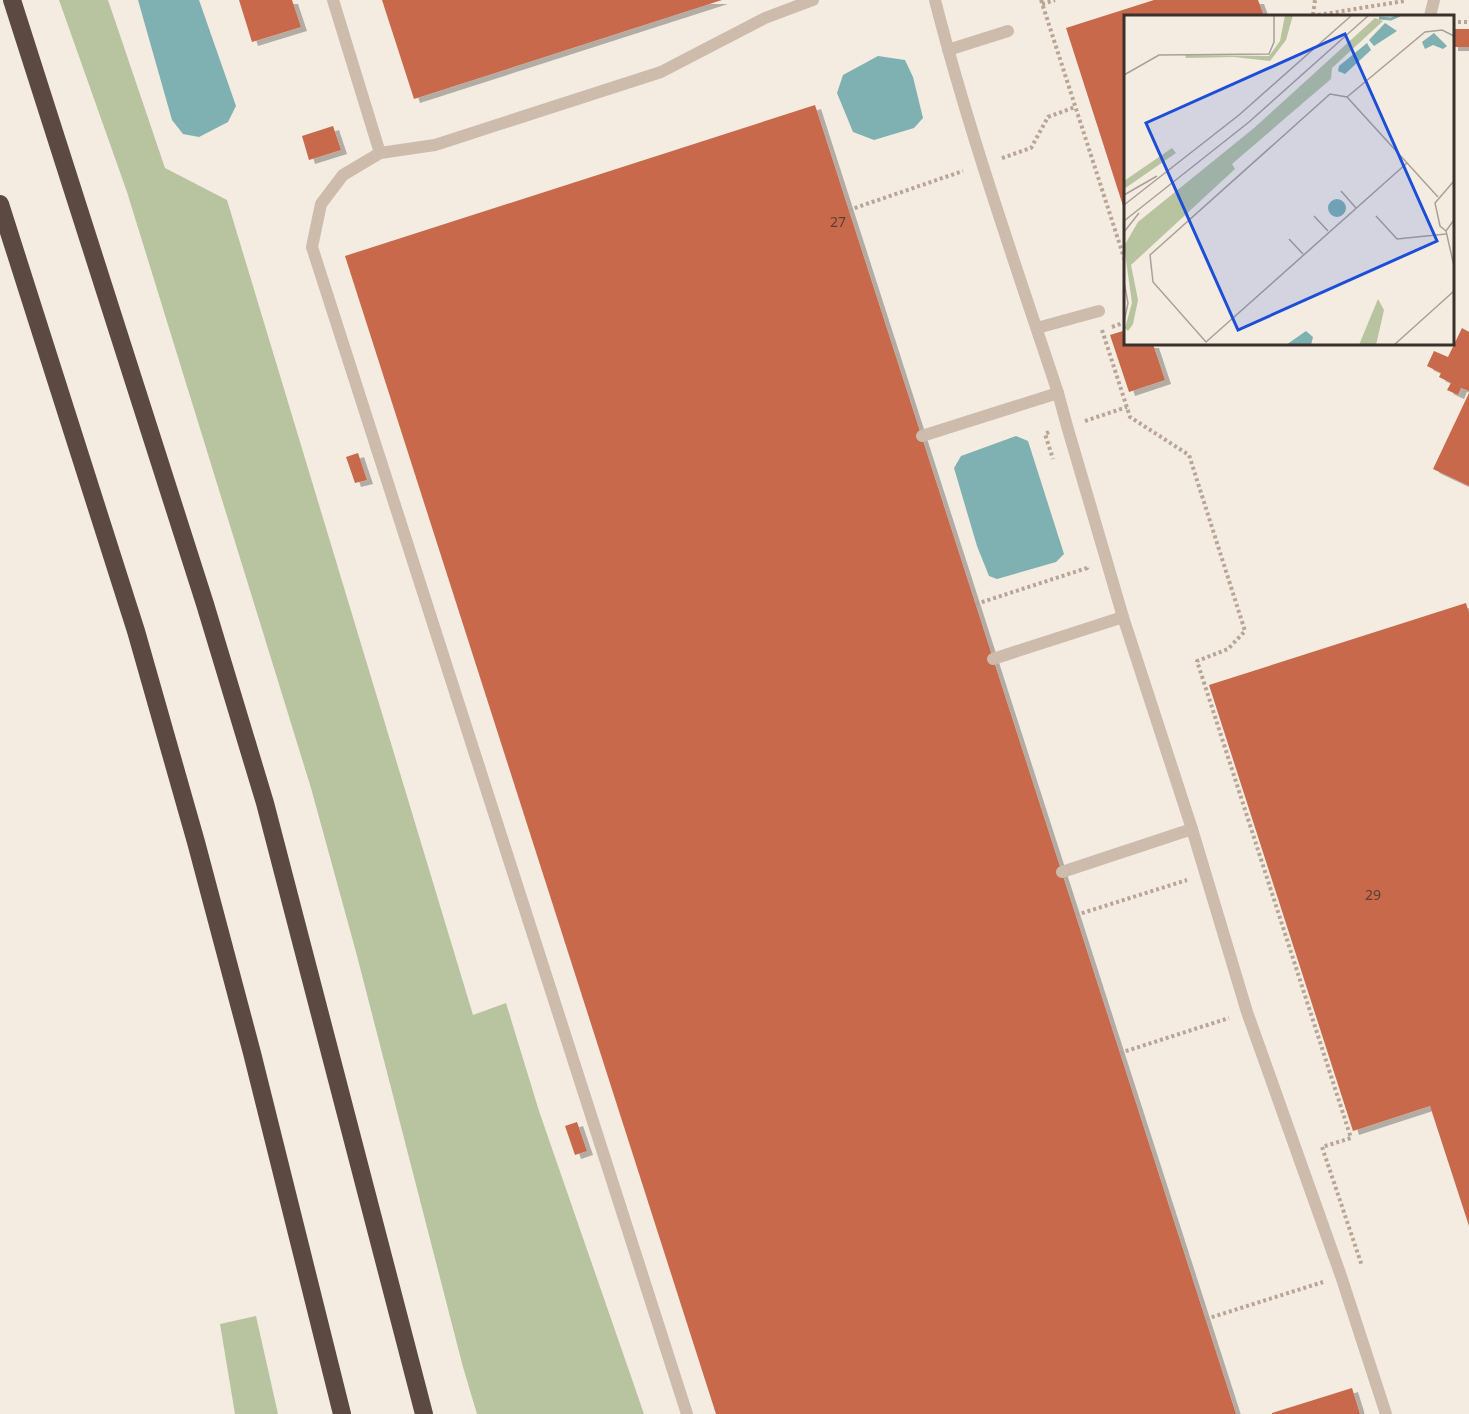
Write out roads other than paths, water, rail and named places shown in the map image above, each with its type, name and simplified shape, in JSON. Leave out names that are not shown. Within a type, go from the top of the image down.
[{"type":"highway","points":[[12,0],[198,581],[265,803],[424,1414]]},
{"type":"highway","points":[[0,204],[136,631],[196,842],[252,1053],[342,1414]]},
{"type":"lane","points":[[333,0],[380,153]]},
{"type":"lane","points":[[687,1414],[312,247],[321,204],[343,175],[380,153],[435,145],[661,72],[765,18],[813,0]]},
{"type":"lane","points":[[935,0],[983,164],[1058,393],[1123,617],[1192,829],[1247,1012],[1341,1276],[1386,1414]]},
{"type":"lane","points":[[1430,15],[1434,0]]},
{"type":"lane","points":[[948,50],[1008,31]]},
{"type":"lane","points":[[1036,328],[1099,311]]},
{"type":"lane","points":[[922,436],[1058,393]]},
{"type":"lane","points":[[993,659],[1123,617]]},
{"type":"lane","points":[[1062,872],[1192,829]]},
{"type":"water","points":[[138,0],[199,0],[236,106],[228,122],[199,137],[183,134],[172,120]]},
{"type":"water","points":[[878,56],[905,60],[913,77],[923,118],[914,128],[874,140],[853,132],[837,93],[843,75]]},
{"type":"water","points":[[1016,436],[1028,441],[1064,554],[1056,562],[997,579],[989,576],[977,546],[954,468],[961,456]]}]
